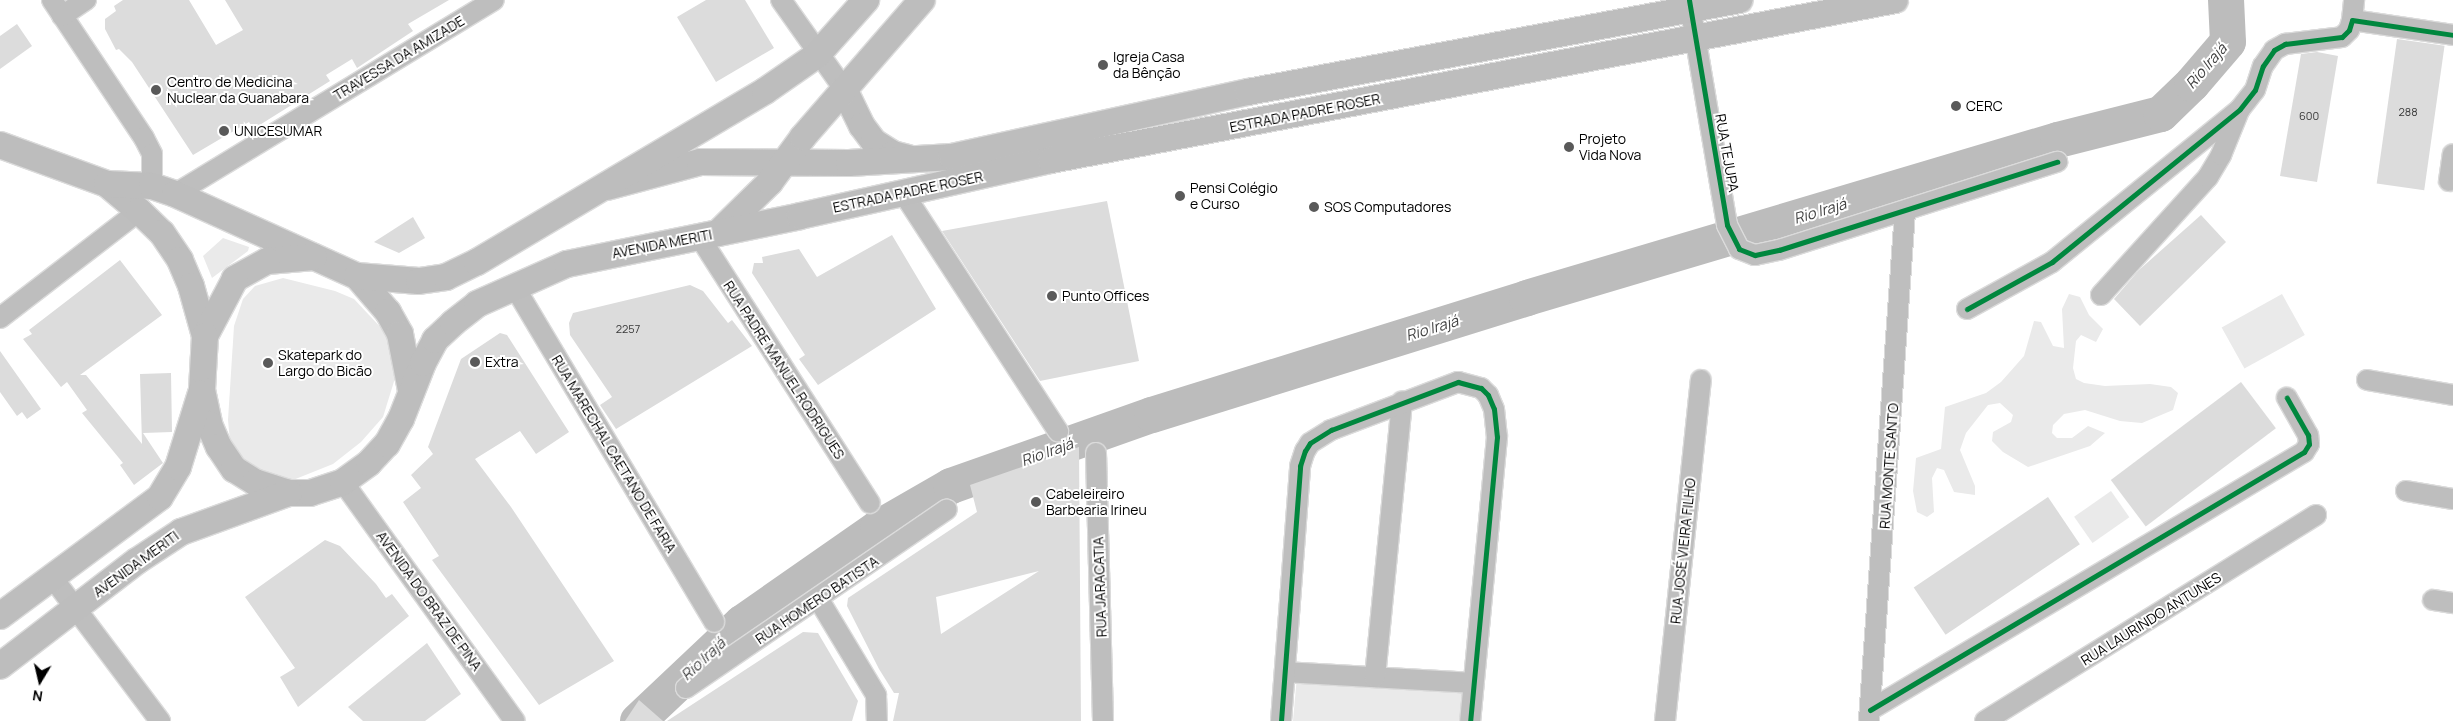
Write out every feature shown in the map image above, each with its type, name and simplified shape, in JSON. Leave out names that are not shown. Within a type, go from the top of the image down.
[{"type":"main road","points":[[0,145],[107,184],[163,190],[357,276],[419,281],[446,278],[607,186],[757,96],[817,55],[866,0]]},
{"type":"main road","name":"AVENIDA MERITI","points":[[0,666],[155,548],[181,532],[289,493],[310,493],[343,482],[369,463],[387,444],[436,340],[477,304],[567,264],[708,235],[749,204],[786,162],[844,88],[922,0]]},
{"type":"main road","name":"ESTRADA PADRE ROSER","points":[[607,186],[700,162],[952,158],[1248,92],[1690,5],[1739,0]]},
{"type":"main road","name":"ESTRADA PADRE ROSER","points":[[708,235],[904,194],[1051,160],[1237,127],[1696,36],[1895,0]]},
{"type":"main road","points":[[844,88],[852,107],[874,142],[893,154],[916,160]]},
{"type":"main road","points":[[0,616],[160,497],[184,452],[202,390],[205,336],[191,286],[180,260],[162,233],[107,184]]},
{"type":"main road","points":[[205,336],[235,279],[267,261],[314,257]]},
{"type":"main road","points":[[357,276],[388,312],[400,334],[411,391]]},
{"type":"main road","points":[[202,390],[209,424],[219,447],[234,469],[255,482],[289,493]]},
{"type":"street","points":[[86,0],[56,8],[152,154],[163,190]]},
{"type":"street","name":"TRAVESSA DA AMIZADE","points":[[163,190],[494,0]]},
{"type":"street","points":[[781,0],[817,55],[844,88]]},
{"type":"street","name":"RUA TEJUPA","points":[[1690,5],[1731,234],[1739,250],[1754,255],[1796,245],[2057,162]]},
{"type":"street","points":[[1967,309],[2052,262],[2240,109],[2255,90],[2274,50],[2286,44],[2342,37],[2349,30],[2353,10],[2453,35]]},
{"type":"street","points":[[2101,295],[2208,177],[2221,155],[2240,109]]},
{"type":"street","points":[[2449,181],[2453,154]]},
{"type":"street","points":[[904,194],[1058,431]]},
{"type":"street","points":[[0,318],[138,211]]},
{"type":"street","name":"RUA MONTE SANTO","points":[[1869,715],[1905,211]]},
{"type":"street","name":"RUA PADRE MANUEL RODRIGUES","points":[[708,235],[870,503]]},
{"type":"street","name":"RUA MARECHAL CAETANO DE FARIA","points":[[514,286],[714,622]]},
{"type":"street","name":"RUA JOSÉ VIEIRA FILHO","points":[[1665,721],[1701,380]]},
{"type":"street","points":[[2367,380],[2453,396]]},
{"type":"street","points":[[1281,721],[1300,466],[1305,451],[1320,435],[1402,401],[1458,382],[1481,388],[1494,409],[1496,458],[1470,721]]},
{"type":"street","points":[[1869,715],[2304,452],[2309,444],[2308,434],[2288,398]]},
{"type":"street","points":[[1375,677],[1402,401]]},
{"type":"street","name":"RUA JARACATIA","points":[[1096,453],[1103,721]]},
{"type":"street","name":"AVENIDA DO BRAZ DE PINA","points":[[343,482],[516,721]]},
{"type":"street","points":[[2406,491],[2453,499]]},
{"type":"street","name":"RUA HOMERO BATISTA","points":[[686,688],[819,600],[947,509]]},
{"type":"street","name":"RUA LAURINDO ANTUNES","points":[[1985,721],[2316,515]]},
{"type":"street","points":[[52,577],[160,721]]},
{"type":"street","points":[[819,600],[876,695],[877,721]]},
{"type":"street","points":[[2433,600],[2453,603]]},
{"type":"street","points":[[1285,672],[1473,683]]},
{"type":"shaded area","points":[[223,238],[249,247],[248,251],[212,278],[203,256]]},
{"type":"shaded area","points":[[283,278],[335,291],[354,299],[385,332],[393,356],[396,375],[383,417],[361,442],[333,464],[293,480],[273,480],[255,471],[240,457],[230,441],[228,420],[234,326],[243,299],[255,286]]},
{"type":"shaded area","points":[[2069,294],[2080,297],[2089,315],[2103,329],[2096,342],[2081,335],[2076,341],[2073,368],[2076,379],[2084,383],[2105,386],[2150,384],[2171,387],[2178,393],[2173,410],[2142,423],[2120,421],[2085,410],[2064,414],[2053,425],[2052,433],[2057,438],[2072,438],[2088,426],[2105,433],[2090,446],[2028,467],[2003,452],[1992,441],[1993,432],[2011,422],[2013,415],[2000,403],[1988,405],[1966,433],[1960,450],[1975,486],[1975,495],[1954,492],[1944,470],[1937,468],[1932,478],[1934,512],[1927,517],[1917,512],[1913,491],[1916,458],[1941,449],[1945,407],[1986,393],[2001,382],[2024,356],[2034,321],[2041,322],[2053,346],[2064,348],[2062,309]]},
{"type":"shaded area","points":[[2282,294],[2305,335],[2244,369],[2222,327]]},
{"type":"shaded area","points":[[2111,491],[2129,517],[2092,543],[2074,517]]},
{"type":"shaded area","points":[[1297,676],[1469,692],[1466,721],[1293,721]]},
{"type":"building","points":[[123,0],[189,0],[216,45],[243,30],[225,0],[449,0],[408,24],[413,31],[357,68],[352,59],[326,75],[330,81],[253,129],[249,122],[193,155],[132,62],[119,49],[116,50],[105,29],[105,19],[116,11],[114,6]]},
{"type":"building","points":[[706,0],[745,0],[774,48],[716,82],[677,17]]},
{"type":"building","points":[[17,24],[32,46],[0,69],[0,36]]},
{"type":"building","points":[[2397,39],[2445,46],[2424,190],[2377,184]]},
{"type":"building","points":[[2317,52],[2338,56],[2317,182],[2280,176],[2301,54]]},
{"type":"building","name":"Punto Offices","points":[[1107,201],[1139,361],[1040,381],[942,231]]},
{"type":"building","points":[[2201,215],[2226,242],[2140,326],[2114,299],[2139,270]]},
{"type":"building","points":[[413,217],[425,238],[399,253],[374,242]]},
{"type":"building","points":[[892,235],[936,309],[818,385],[799,359],[805,355],[752,273],[754,263],[763,263],[762,257],[799,249],[817,277]]},
{"type":"building","points":[[120,260],[162,315],[80,375],[86,375],[142,444],[140,374],[171,373],[172,432],[143,433],[163,463],[134,485],[120,465],[123,463],[82,413],[87,410],[67,382],[61,387],[23,339],[32,334],[29,330]]},
{"type":"building","points":[[690,285],[703,291],[728,323],[732,320],[752,346],[616,429],[600,405],[612,397],[570,335],[569,323],[573,313]]},
{"type":"building","points":[[500,333],[507,335],[569,432],[536,454],[520,431],[475,459],[511,507],[614,661],[539,705],[432,560],[439,556],[403,502],[421,488],[411,475],[433,454],[428,447],[461,359]]},
{"type":"building","points":[[0,351],[41,409],[27,419],[22,412],[17,416],[0,392]]},
{"type":"building","points":[[2241,382],[2276,428],[2146,526],[2111,480]]},
{"type":"building","points":[[1079,447],[1081,721],[893,721],[899,693],[894,693],[879,669],[847,606],[848,598],[977,512],[970,485]],"holes":[[[1039,571],[941,634],[936,597]]]},
{"type":"building","points":[[2048,497],[2080,544],[1946,635],[1914,588]]},
{"type":"building","points":[[325,540],[340,546],[376,584],[386,598],[392,594],[409,616],[298,707],[280,677],[295,668],[245,597]]},
{"type":"building","points":[[803,632],[818,633],[858,701],[852,721],[667,721]]},
{"type":"building","points":[[427,643],[461,694],[425,721],[363,721],[348,707]]},
{"type":"building","points":[[639,700],[663,721],[625,721]]},
{"type":"waterway","name":"Rio Irajá","points":[[638,721],[742,623],[878,528],[951,486],[1152,415],[1527,298],[2058,140],[2161,114],[2192,84],[2228,42],[2226,0]]},
{"type":"cycle path","points":[[1689,0],[1727,225],[1739,249],[1755,255],[1779,250],[2057,162]]},
{"type":"cycle path","points":[[1967,309],[2052,262],[2240,109],[2255,90],[2263,66],[2274,50],[2285,44],[2342,37],[2349,30],[2352,20],[2453,35]]},
{"type":"cycle path","points":[[1281,721],[1300,466],[1305,451],[1310,443],[1331,430],[1458,382],[1481,388],[1488,395],[1494,409],[1497,437],[1470,721]]},
{"type":"cycle path","points":[[1870,710],[2304,452],[2309,444],[2308,435],[2287,398]]},
{"type":"place","name":"Igreja Casa da Bênção","points":[[1103,65]]},
{"type":"place","name":"Centro de Medicina Nuclear da Guanabara","points":[[156,90]]},
{"type":"place","name":"CERC","points":[[1956,106]]},
{"type":"place","name":"UNICESUMAR","points":[[224,131]]},
{"type":"place","name":"Projeto Vida Nova","points":[[1569,147]]},
{"type":"place","name":"Pensi Colégio e Curso","points":[[1180,196]]},
{"type":"place","name":"SOS Computadores","points":[[1314,207]]},
{"type":"place","name":"Punto Offices","points":[[1052,296]]},
{"type":"place","name":"Extra","points":[[475,362]]},
{"type":"place","name":"Skatepark do Largo do Bicão","points":[[268,363]]},
{"type":"place","name":"Cabeleireiro Barbearia Irineu","points":[[1036,502]]}]
